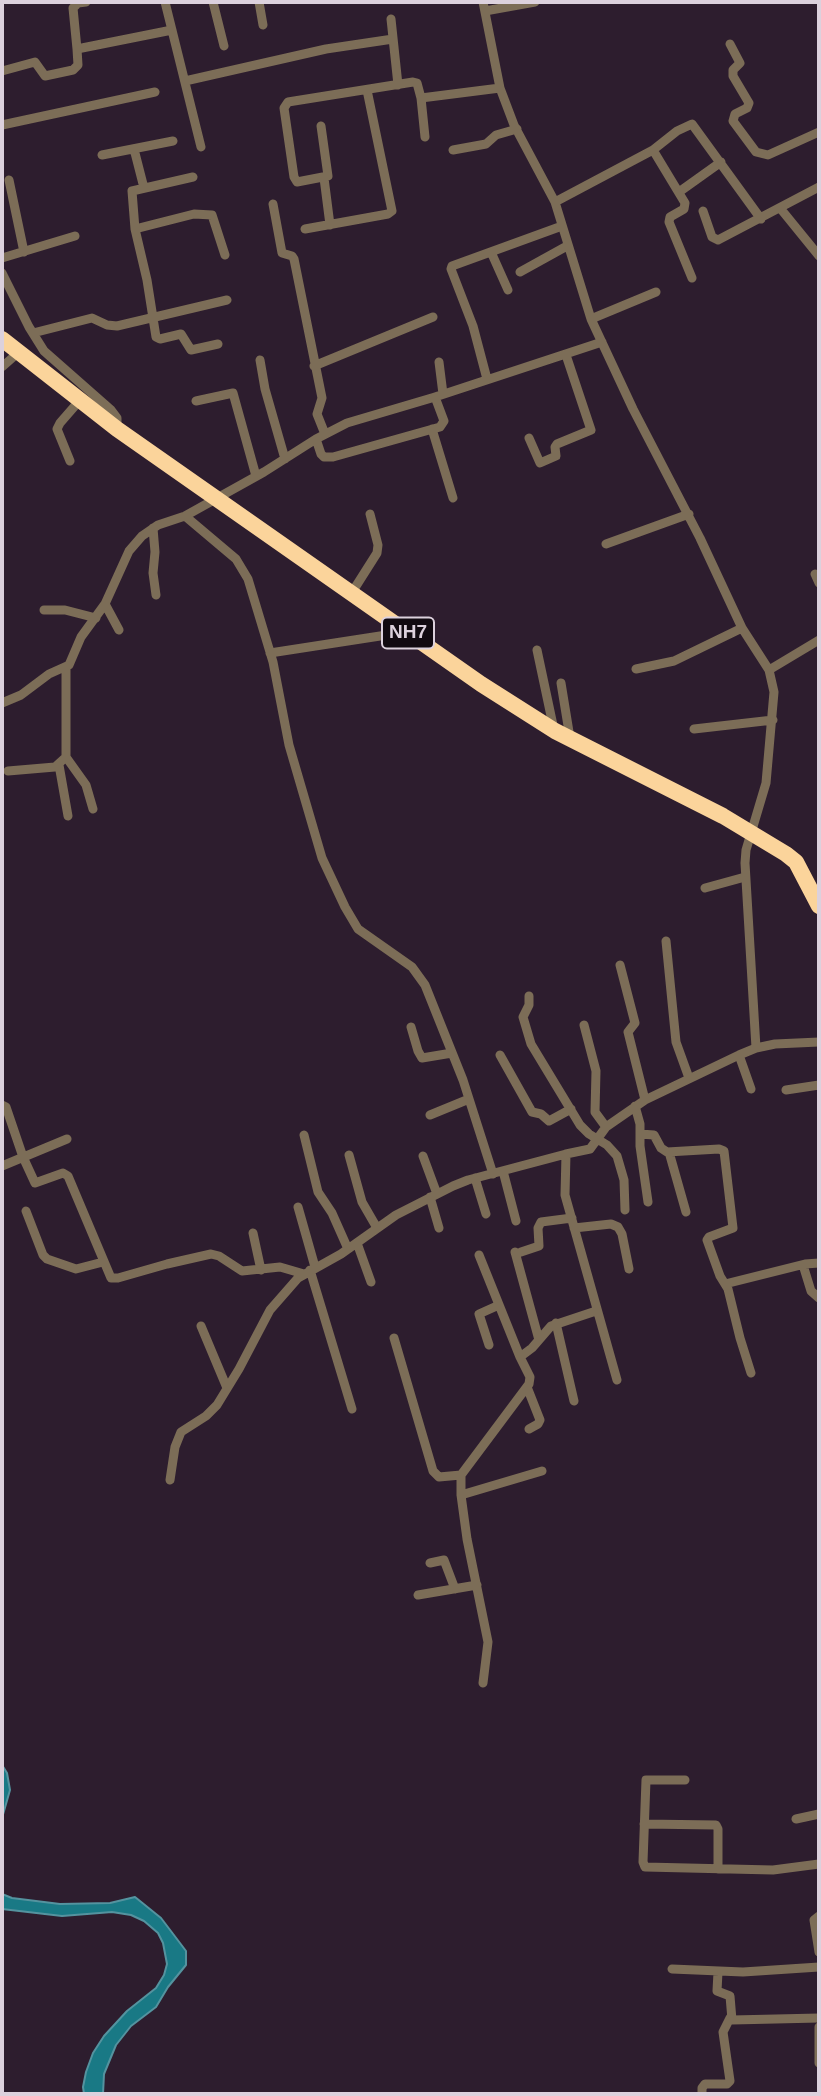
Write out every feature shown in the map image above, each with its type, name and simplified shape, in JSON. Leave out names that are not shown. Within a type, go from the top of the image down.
[{"type":"highway","name":"NH7","points":[[2,339],[117,429],[398,630],[555,731],[752,832],[796,862],[813,882],[819,906]]},
{"type":"street","points":[[2,71],[35,62],[45,76],[73,70],[78,65],[73,8],[78,3],[86,2]]},
{"type":"street","points":[[165,2],[201,147]]},
{"type":"street","points":[[213,2],[225,46]]},
{"type":"street","points":[[259,2],[263,25]]},
{"type":"street","points":[[535,2],[484,6],[500,88],[517,129],[555,202],[591,319],[742,628],[769,670],[774,692],[766,783],[747,850],[745,877],[756,1048]]},
{"type":"street","points":[[390,19],[398,85]]},
{"type":"street","points":[[77,49],[172,30]]},
{"type":"street","points":[[185,81],[326,49],[393,39]]},
{"type":"street","points":[[730,44],[740,63],[733,70],[733,76],[749,103],[747,108],[735,114],[733,121],[756,152],[768,155],[819,132]]},
{"type":"street","points":[[321,126],[328,174],[324,178],[300,182],[295,180],[284,106],[288,102],[417,83],[425,137]]},
{"type":"street","points":[[421,98],[500,88]]},
{"type":"street","points":[[305,229],[388,214],[392,211],[367,90]]},
{"type":"street","points":[[2,125],[155,92]]},
{"type":"street","points":[[555,202],[653,150],[677,131],[692,124],[761,219]]},
{"type":"street","points":[[453,150],[486,144],[496,135],[517,129]]},
{"type":"street","points":[[102,155],[173,141]]},
{"type":"street","points":[[134,149],[144,188]]},
{"type":"street","points":[[653,150],[686,206],[670,217],[668,222],[692,278]]},
{"type":"street","points":[[679,192],[721,162]]},
{"type":"street","points":[[193,177],[131,193],[135,229],[147,280],[155,335],[158,339],[181,334],[191,350],[218,344]]},
{"type":"street","points":[[324,178],[330,225]]},
{"type":"street","points":[[9,180],[24,252]]},
{"type":"street","points":[[703,211],[712,237],[718,240],[819,187]]},
{"type":"street","points":[[273,204],[282,253],[294,259],[322,398],[317,414],[321,454],[328,458],[440,427],[444,421],[439,396],[439,362]]},
{"type":"street","points":[[780,208],[819,256]]},
{"type":"street","points":[[135,229],[194,214],[212,215],[225,254]]},
{"type":"street","points":[[487,379],[473,326],[451,269],[455,264],[562,226]]},
{"type":"street","points":[[2,258],[75,236]]},
{"type":"street","points":[[520,272],[568,246]]},
{"type":"street","points":[[491,252],[508,290]]},
{"type":"street","points":[[2,273],[33,333],[54,361],[115,414],[117,429]]},
{"type":"street","points":[[591,319],[656,292]]},
{"type":"street","points":[[33,333],[92,318],[112,326],[227,300]]},
{"type":"street","points":[[314,366],[433,317]]},
{"type":"street","points":[[3,698],[21,695],[49,674],[70,663],[81,637],[105,604],[129,551],[153,528],[185,516],[257,476],[320,436],[347,423],[439,396],[602,342]]},
{"type":"street","points":[[2,367],[19,352]]},
{"type":"street","points":[[529,438],[540,463],[556,456],[555,447],[558,444],[591,430],[566,355]]},
{"type":"street","points":[[260,360],[265,390],[285,459]]},
{"type":"street","points":[[196,401],[233,393],[257,476]]},
{"type":"street","points":[[70,461],[58,433],[58,426],[80,400]]},
{"type":"street","points":[[432,429],[453,498]]},
{"type":"street","points":[[351,594],[377,553],[378,545],[370,514]]},
{"type":"street","points":[[606,544],[688,514]]},
{"type":"street","points":[[185,516],[236,558],[243,568],[270,653],[298,780],[323,858],[358,929],[412,967],[419,975],[516,1221]]},
{"type":"street","points":[[153,528],[156,595]]},
{"type":"street","points":[[105,604],[119,630]]},
{"type":"street","points":[[44,610],[65,610],[96,618]]},
{"type":"street","points":[[636,668],[674,661],[742,628]]},
{"type":"street","points":[[270,653],[398,630]]},
{"type":"street","points":[[769,670],[819,640]]},
{"type":"street","points":[[537,650],[555,731]]},
{"type":"street","points":[[66,667],[66,757],[86,785],[93,809]]},
{"type":"street","points":[[561,683],[571,740]]},
{"type":"street","points":[[694,729],[773,720]]},
{"type":"street","points":[[8,771],[59,765],[66,757]]},
{"type":"street","points":[[59,765],[68,816]]},
{"type":"street","points":[[705,888],[745,877]]},
{"type":"street","points":[[666,941],[676,1042],[689,1078]]},
{"type":"street","points":[[620,965],[635,1023],[628,1032],[645,1100]]},
{"type":"street","points":[[528,996],[529,1005],[523,1017],[531,1044],[584,1130],[612,1149],[624,1180],[625,1210]]},
{"type":"street","points":[[584,1025],[596,1071],[595,1112],[606,1126]]},
{"type":"street","points":[[411,1027],[422,1058],[452,1053]]},
{"type":"street","points":[[170,1480],[175,1447],[181,1432],[211,1412],[228,1388],[270,1310],[289,1286],[310,1270],[434,1196],[475,1178],[586,1151],[606,1126],[635,1106],[739,1055],[775,1044],[819,1042]]},
{"type":"street","points":[[500,1055],[532,1112],[541,1114],[548,1121],[571,1109]]},
{"type":"street","points":[[739,1055],[751,1089]]},
{"type":"street","points":[[786,1090],[819,1086]]},
{"type":"street","points":[[430,1115],[469,1099]]},
{"type":"street","points":[[2,1105],[6,1107],[35,1183],[63,1173],[68,1176],[108,1275],[115,1279],[211,1254],[219,1255],[242,1270],[310,1270]]},
{"type":"street","points":[[635,1106],[640,1124],[640,1146],[648,1202]]},
{"type":"street","points":[[640,1134],[654,1135],[663,1151],[719,1149],[724,1152],[733,1228],[707,1240],[725,1284],[751,1373]]},
{"type":"street","points":[[304,1135],[318,1192],[332,1213],[348,1249]]},
{"type":"street","points":[[2,1166],[67,1139]]},
{"type":"street","points":[[669,1152],[686,1212]]},
{"type":"street","points":[[566,1154],[565,1195],[617,1380]]},
{"type":"street","points":[[349,1155],[362,1202],[377,1228]]},
{"type":"street","points":[[423,1156],[439,1228]]},
{"type":"street","points":[[475,1178],[486,1214]]},
{"type":"street","points":[[298,1207],[310,1270],[352,1409]]},
{"type":"street","points":[[26,1210],[43,1255],[47,1259],[76,1269],[103,1262]]},
{"type":"street","points":[[539,1340],[518,1252],[539,1246],[538,1228],[541,1222],[611,1224],[618,1227],[629,1269]]},
{"type":"street","points":[[253,1233],[261,1270]]},
{"type":"street","points":[[358,1243],[371,1282]]},
{"type":"street","points":[[479,1255],[530,1377],[527,1387],[461,1475],[461,1495],[488,1642],[483,1683]]},
{"type":"street","points":[[725,1284],[819,1263]]},
{"type":"street","points":[[803,1265],[811,1291],[819,1298]]},
{"type":"street","points":[[489,1345],[478,1316],[499,1305]]},
{"type":"street","points":[[520,1357],[556,1323],[596,1311]]},
{"type":"street","points":[[556,1323],[575,1401]]},
{"type":"street","points":[[201,1326],[228,1388]]},
{"type":"street","points":[[394,1338],[433,1471],[439,1477],[461,1475]]},
{"type":"street","points":[[527,1387],[540,1420],[529,1429]]},
{"type":"street","points":[[461,1495],[542,1471]]},
{"type":"street","points":[[430,1563],[444,1560],[455,1589]]},
{"type":"street","points":[[418,1595],[477,1585]]},
{"type":"street","points":[[685,1780],[647,1779],[643,1862],[645,1867],[785,1869],[819,1864]]},
{"type":"street","points":[[796,1819],[819,1814]]},
{"type":"street","points":[[644,1824],[716,1825],[718,1869]]},
{"type":"street","points":[[819,1916],[814,1920],[819,1952]]},
{"type":"street","points":[[672,1969],[718,1972],[819,1967]]},
{"type":"street","points":[[702,2094],[705,2084],[727,2084],[730,2081],[723,2032],[730,2018],[730,1996],[717,1991],[718,1972]]},
{"type":"street","points":[[730,2018],[819,2018]]},
{"type":"street","points":[[819,2027],[819,2063]]},
{"type":"water","points":[[2,1765],[7,1773],[10,1790],[2,1818]]},
{"type":"water","points":[[2,1894],[12,1898],[60,1904],[110,1903],[135,1897],[161,1918],[186,1951],[186,1965],[156,2007],[131,2026],[116,2045],[104,2074],[103,2094],[84,2094],[86,2072],[93,2053],[104,2036],[127,2011],[156,1988],[164,1975],[167,1964],[158,1933],[144,1921],[131,1915],[112,1912],[62,1916],[2,1909]]}]
